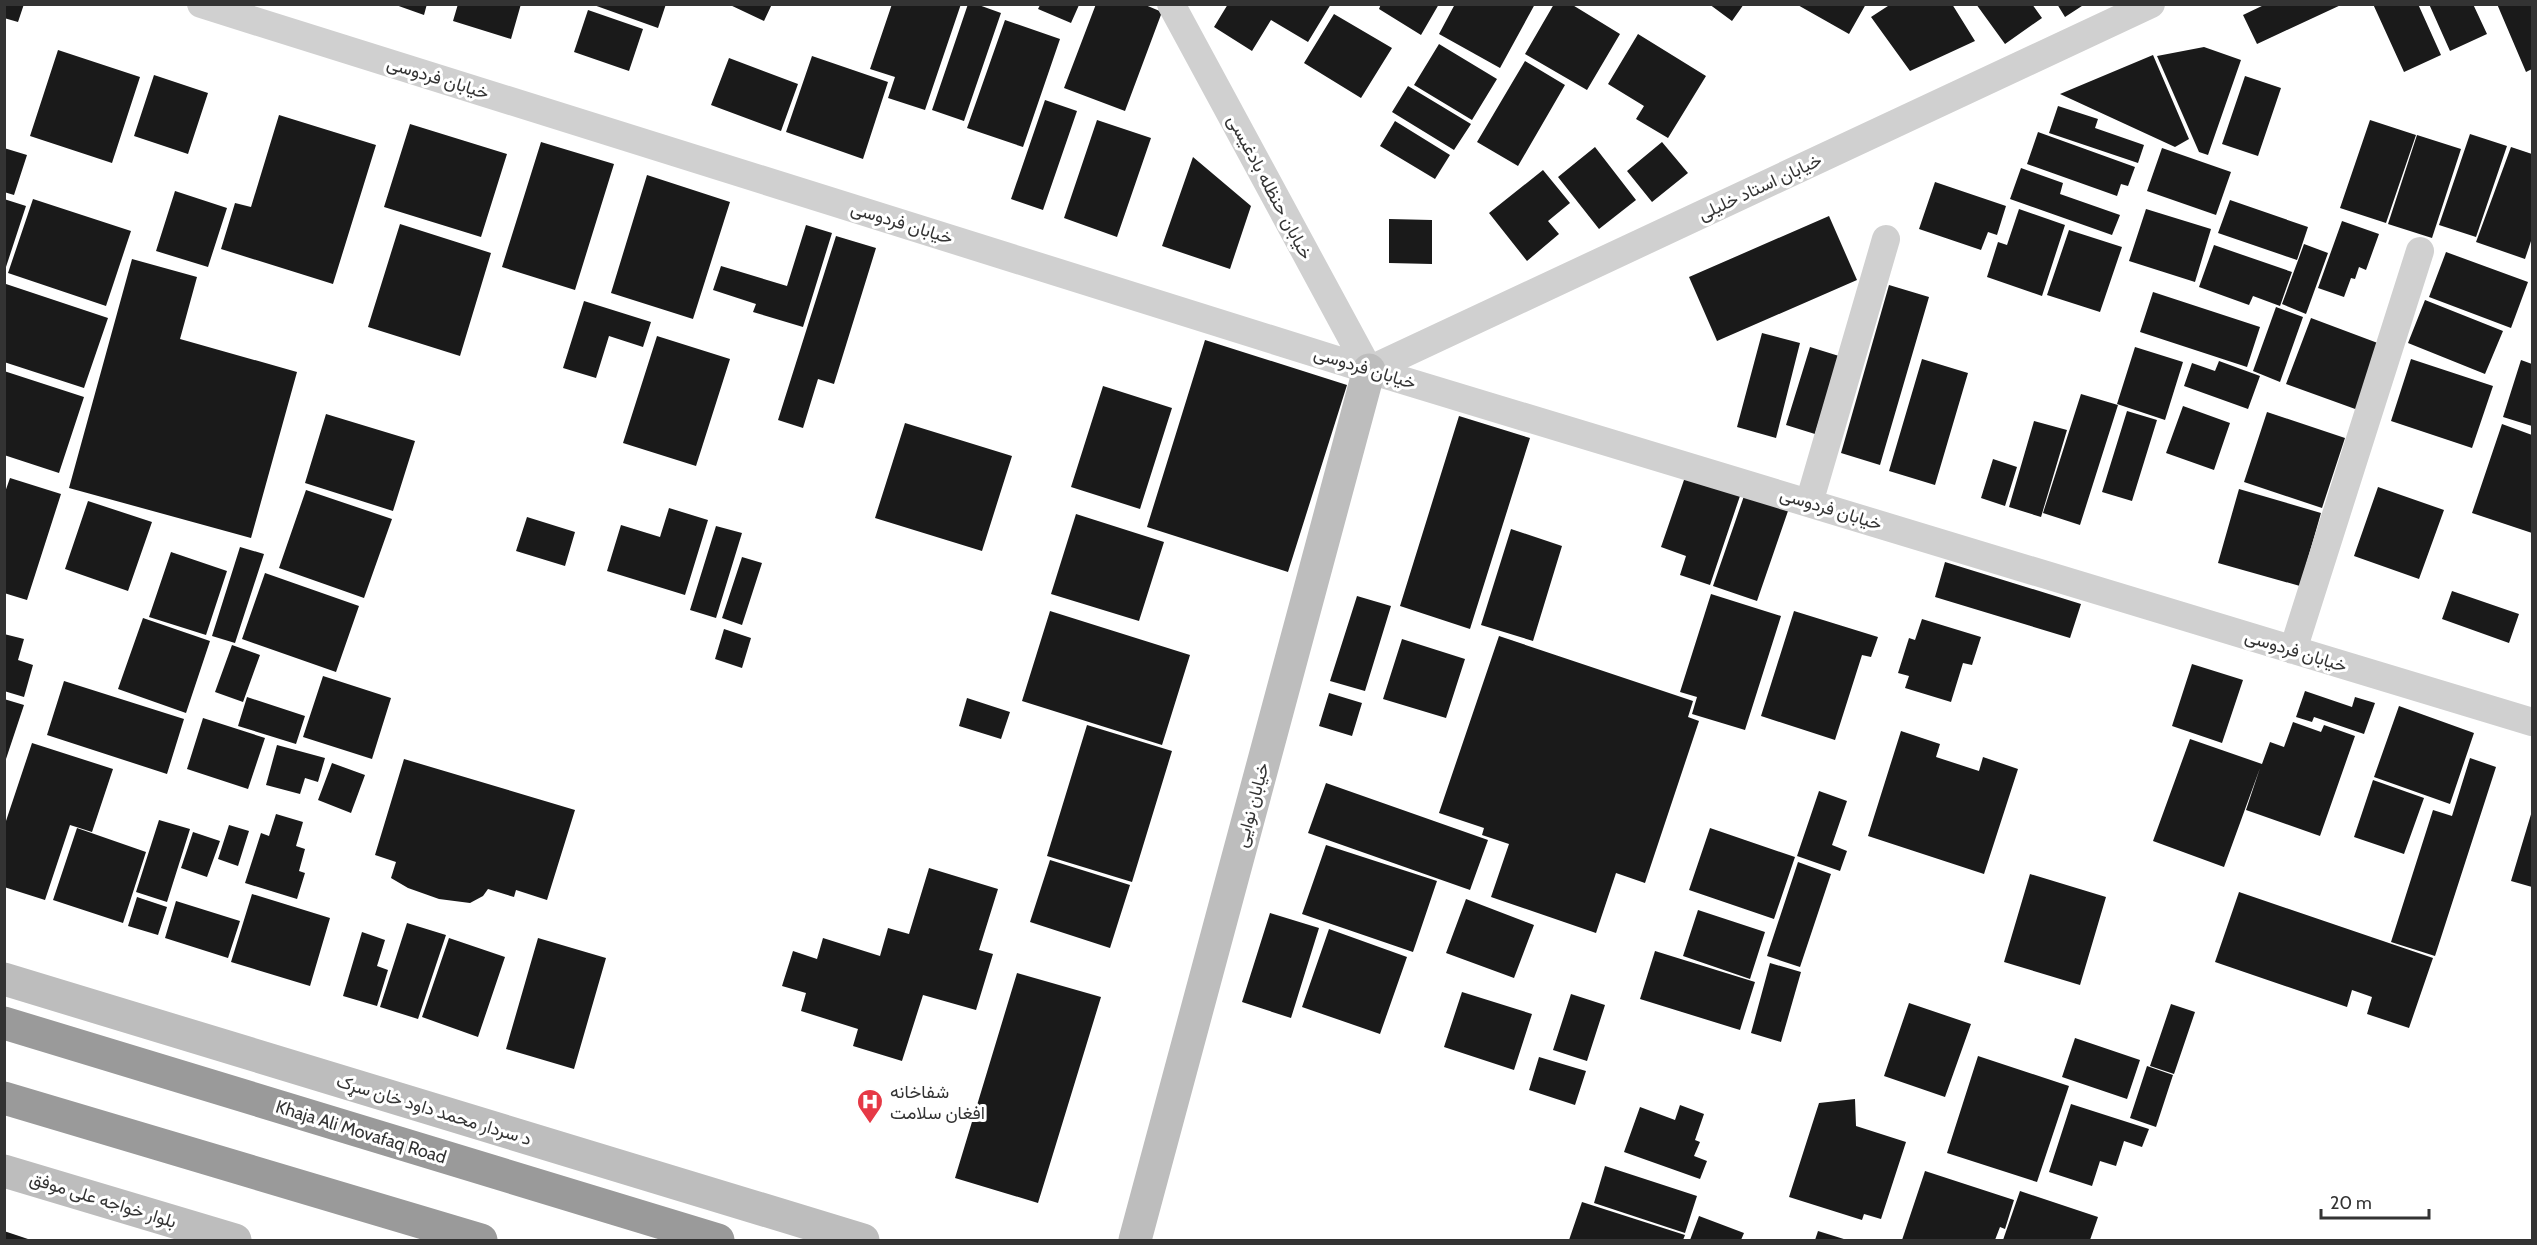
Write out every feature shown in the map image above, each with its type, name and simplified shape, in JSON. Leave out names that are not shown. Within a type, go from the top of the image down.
[{"type":"highway","name":"Khaja Ali Movafaq Road","points":[[4,1023],[718,1240]]},
{"type":"highway","points":[[4,1098],[481,1240]]},
{"type":"street","name":"خیابان فردوسی","points":[[201,4],[1369,370],[2532,722]]},
{"type":"street","name":"خیابان حنظله بادغیسی","points":[[1171,4],[1369,370]]},
{"type":"street","name":"خیابان استاد خلیلی","points":[[1369,370],[2151,4]]},
{"type":"street","points":[[1809,503],[1886,239]]},
{"type":"street","points":[[2293,650],[2420,251]]},
{"type":"street","name":"خیابان نوایی","points":[[1135,1240],[1369,370]]},
{"type":"street","name":"د سردار محمد داود خان سړک","points":[[4,979],[863,1240]]},
{"type":"street","name":"بلوار خواجه علی موفق","points":[[4,1171],[235,1240]]},
{"type":"building","points":[[4,4],[24,4],[18,22],[4,18]]},
{"type":"building","points":[[393,4],[427,4],[424,15]]},
{"type":"building","points":[[458,4],[521,4],[511,39],[453,21]]},
{"type":"building","points":[[591,4],[666,4],[658,28]]},
{"type":"building","points":[[728,4],[772,4],[764,21]]},
{"type":"building","points":[[892,4],[961,4],[925,110],[888,98],[895,77],[870,69]]},
{"type":"building","points":[[968,4],[976,4],[1001,13],[964,121],[932,110]]},
{"type":"building","points":[[1096,4],[1143,4],[1162,12],[1125,111],[1064,88]]},
{"type":"building","points":[[1228,4],[1331,4],[1308,42],[1271,20],[1252,51],[1214,27]]},
{"type":"building","points":[[1381,4],[1439,4],[1421,35],[1379,9]]},
{"type":"building","points":[[1455,4],[1535,4],[1500,68],[1439,34]]},
{"type":"building","points":[[1554,4],[1571,4],[1620,34],[1587,90],[1525,54]]},
{"type":"building","points":[[1709,4],[1744,4],[1732,21]]},
{"type":"building","points":[[1796,4],[1866,4],[1849,34]]},
{"type":"building","points":[[1891,4],[1952,4],[1975,41],[1910,71],[1871,17]]},
{"type":"building","points":[[1976,4],[2032,4],[2042,18],[2005,44]]},
{"type":"building","points":[[2057,4],[2085,4],[2065,17]]},
{"type":"building","points":[[2266,4],[2343,4],[2257,44],[2243,15]]},
{"type":"building","points":[[2373,4],[2418,4],[2441,55],[2404,72]]},
{"type":"building","points":[[2429,4],[2473,4],[2487,34],[2450,51]]},
{"type":"building","points":[[2497,4],[2532,4],[2532,69],[2526,72]]},
{"type":"building","points":[[1040,5],[1079,5],[1071,23],[1038,9]]},
{"type":"building","points":[[588,10],[643,29],[629,71],[574,52]]},
{"type":"building","points":[[1334,14],[1392,48],[1361,98],[1304,63]]},
{"type":"building","points":[[1005,20],[1060,39],[1023,147],[967,128]]},
{"type":"building","points":[[1638,34],[1706,76],[1668,138],[1636,119],[1644,106],[1608,84]]},
{"type":"building","points":[[1439,44],[1497,79],[1472,120],[1414,85]]},
{"type":"building","points":[[2204,47],[2241,60],[2208,155],[2199,152],[2157,56]]},
{"type":"building","points":[[58,50],[140,77],[112,163],[30,136]]},
{"type":"building","points":[[2153,55],[2189,139],[2175,147],[2060,94]]},
{"type":"building","points":[[812,56],[888,82],[863,159],[786,132]]},
{"type":"building","points":[[729,58],[798,84],[781,131],[711,105]]},
{"type":"building","points":[[1525,61],[1565,85],[1518,166],[1477,142]]},
{"type":"building","points":[[154,75],[208,93],[188,154],[134,136]]},
{"type":"building","points":[[2245,76],[2281,88],[2258,156],[2222,144]]},
{"type":"building","points":[[1408,86],[1471,124],[1454,150],[1392,112]]},
{"type":"building","points":[[1045,100],[1077,111],[1043,210],[1011,199]]},
{"type":"building","points":[[2058,106],[2098,119],[2095,128],[2144,145],[2138,163],[2049,133]]},
{"type":"building","points":[[279,115],[376,145],[333,284],[221,249],[235,203],[251,207]]},
{"type":"building","points":[[1097,120],[1151,138],[1117,237],[1064,218]]},
{"type":"building","points":[[2370,120],[2416,135],[2386,223],[2340,208]]},
{"type":"building","points":[[1395,121],[1450,155],[1435,179],[1380,146]]},
{"type":"building","points":[[410,124],[507,154],[481,237],[384,207]]},
{"type":"building","points":[[2038,132],[2135,167],[2128,186],[2121,184],[2117,196],[2027,164]]},
{"type":"building","points":[[2470,134],[2507,146],[2476,237],[2439,225]]},
{"type":"building","points":[[2417,135],[2461,149],[2432,238],[2388,224]]},
{"type":"building","points":[[541,142],[614,164],[575,290],[502,267]]},
{"type":"building","points":[[1662,142],[1688,173],[1652,202],[1627,171]]},
{"type":"building","points":[[1595,147],[1636,200],[1599,229],[1558,177]]},
{"type":"building","points":[[2511,147],[2532,154],[2532,238],[2525,259],[2476,242]]},
{"type":"building","points":[[4,148],[27,155],[14,195],[4,192]]},
{"type":"building","points":[[2162,148],[2231,172],[2216,215],[2147,191]]},
{"type":"building","points":[[1193,157],[1251,206],[1230,269],[1162,246]]},
{"type":"building","points":[[2021,168],[2063,183],[2060,194],[2120,215],[2112,235],[2010,199]]},
{"type":"building","points":[[1543,170],[1570,203],[1548,221],[1559,234],[1527,261],[1489,213]]},
{"type":"building","points":[[647,175],[730,202],[693,319],[611,293]]},
{"type":"building","points":[[1935,182],[2006,206],[1997,235],[1988,232],[1981,250],[1919,229]]},
{"type":"building","points":[[175,191],[227,208],[208,267],[156,251]]},
{"type":"building","points":[[4,199],[26,206],[5,270],[4,270]]},
{"type":"building","points":[[33,199],[131,231],[106,306],[8,273]]},
{"type":"building","points":[[2230,200],[2308,227],[2297,260],[2218,233]]},
{"type":"building","points":[[2019,209],[2065,225],[2042,296],[1987,277],[1998,242],[2007,245]]},
{"type":"building","points":[[2146,209],[2211,229],[2195,282],[2129,261]]},
{"type":"building","points":[[1829,216],[1857,280],[1717,341],[1689,277]]},
{"type":"building","points":[[1389,219],[1432,220],[1432,264],[1389,263]]},
{"type":"building","points":[[2342,221],[2379,234],[2366,270],[2359,267],[2355,279],[2351,278],[2344,297],[2318,288]]},
{"type":"building","points":[[400,224],[491,253],[460,356],[368,327]]},
{"type":"building","points":[[806,225],[832,233],[803,327],[753,312],[756,304],[713,290],[721,266],[787,286]]},
{"type":"building","points":[[2069,230],[2122,247],[2100,312],[2047,295]]},
{"type":"building","points":[[836,236],[876,248],[834,384],[818,379],[803,428],[778,420]]},
{"type":"building","points":[[2304,244],[2328,253],[2306,314],[2282,304]]},
{"type":"building","points":[[2214,245],[2292,272],[2280,306],[2253,296],[2249,305],[2199,287]]},
{"type":"building","points":[[2446,252],[2528,282],[2511,328],[2429,297]]},
{"type":"building","points":[[132,259],[197,277],[180,339],[297,372],[251,538],[69,488]]},
{"type":"building","points":[[6,284],[108,318],[84,388],[4,362]]},
{"type":"building","points":[[1889,285],[1929,297],[1880,465],[1841,453]]},
{"type":"building","points":[[2153,292],[2260,327],[2247,367],[2140,332]]},
{"type":"building","points":[[2425,300],[2503,331],[2485,374],[2408,343]]},
{"type":"building","points":[[584,301],[651,322],[643,347],[609,336],[596,378],[563,368]]},
{"type":"building","points":[[2276,307],[2303,317],[2280,382],[2253,371]]},
{"type":"building","points":[[2311,318],[2383,345],[2358,410],[2286,384]]},
{"type":"building","points":[[1762,333],[1800,343],[1776,438],[1737,427]]},
{"type":"building","points":[[657,336],[730,359],[696,466],[623,443]]},
{"type":"building","points":[[1205,340],[1347,385],[1288,572],[1147,527]]},
{"type":"building","points":[[1810,347],[1839,356],[1815,434],[1786,425]]},
{"type":"building","points":[[2135,347],[2183,362],[2165,420],[2117,404]]},
{"type":"building","points":[[1922,359],[1968,373],[1935,485],[1889,471]]},
{"type":"building","points":[[2411,359],[2493,386],[2472,448],[2391,421]]},
{"type":"building","points":[[2521,360],[2532,364],[2532,426],[2503,417]]},
{"type":"building","points":[[2219,361],[2260,376],[2248,409],[2184,386],[2192,363],[2215,371]]},
{"type":"building","points":[[4,371],[84,397],[59,473],[4,455]]},
{"type":"building","points":[[1103,386],[1172,408],[1140,509],[1071,487]]},
{"type":"building","points":[[2081,394],[2118,405],[2080,525],[2043,513]]},
{"type":"building","points":[[2183,406],[2230,423],[2214,470],[2166,453]]},
{"type":"building","points":[[2127,411],[2157,420],[2132,501],[2102,492]]},
{"type":"building","points":[[2267,412],[2345,438],[2322,508],[2244,482]]},
{"type":"building","points":[[326,414],[415,441],[393,511],[305,483]]},
{"type":"building","points":[[1459,416],[1530,438],[1470,629],[1400,606]]},
{"type":"building","points":[[2034,421],[2067,430],[2041,517],[2009,507]]},
{"type":"building","points":[[905,423],[1012,456],[982,551],[875,518]]},
{"type":"building","points":[[2502,424],[2532,435],[2532,533],[2472,513]]},
{"type":"building","points":[[1993,459],[2017,467],[2005,506],[1981,498]]},
{"type":"building","points":[[1685,477],[1740,496],[1710,585],[1680,575],[1686,556],[1661,547]]},
{"type":"building","points":[[10,478],[61,494],[27,600],[4,593],[4,495]]},
{"type":"building","points":[[2378,487],[2444,510],[2419,579],[2354,556]]},
{"type":"building","points":[[2239,489],[2321,513],[2300,586],[2218,563]]},
{"type":"building","points":[[306,490],[392,519],[364,598],[279,568]]},
{"type":"building","points":[[1744,496],[1788,511],[1757,601],[1713,586]]},
{"type":"building","points":[[88,501],[152,522],[128,591],[65,569]]},
{"type":"building","points":[[669,508],[708,520],[685,595],[607,571],[621,525],[660,537]]},
{"type":"building","points":[[1076,514],[1164,542],[1139,621],[1051,594]]},
{"type":"building","points":[[527,517],[575,532],[565,566],[516,551]]},
{"type":"building","points":[[716,526],[742,533],[716,618],[690,610]]},
{"type":"building","points":[[1511,529],[1562,546],[1533,641],[1481,625]]},
{"type":"building","points":[[240,547],[264,554],[235,643],[212,636]]},
{"type":"building","points":[[171,552],[227,571],[206,635],[149,617]]},
{"type":"building","points":[[742,557],[762,563],[742,625],[722,618]]},
{"type":"building","points":[[1945,562],[2081,604],[2070,638],[1935,597]]},
{"type":"building","points":[[265,573],[359,606],[336,672],[242,639]]},
{"type":"building","points":[[2452,591],[2519,614],[2509,643],[2442,619]]},
{"type":"building","points":[[1711,594],[1781,616],[1745,730],[1692,714],[1697,697],[1680,692]]},
{"type":"building","points":[[1357,596],[1391,606],[1365,691],[1330,681]]},
{"type":"building","points":[[1050,611],[1190,655],[1162,745],[1022,701]]},
{"type":"building","points":[[1794,611],[1878,637],[1871,657],[1862,655],[1835,740],[1761,716]]},
{"type":"building","points":[[143,618],[210,641],[186,713],[118,689]]},
{"type":"building","points":[[1922,619],[1981,637],[1972,665],[1963,663],[1951,702],[1905,688],[1909,676],[1898,673],[1909,638],[1915,640]]},
{"type":"building","points":[[724,629],[751,638],[742,668],[715,659]]},
{"type":"building","points":[[4,634],[24,639],[18,660],[33,665],[24,697],[4,691]]},
{"type":"building","points":[[1499,636],[1693,701],[1688,717],[1699,721],[1645,883],[1616,873],[1596,933],[1491,897],[1509,844],[1482,835],[1484,828],[1439,813]]},
{"type":"building","points":[[1402,639],[1465,659],[1446,718],[1383,699]]},
{"type":"building","points":[[232,645],[260,655],[243,702],[215,692]]},
{"type":"building","points":[[2192,664],[2243,680],[2222,743],[2172,726]]},
{"type":"building","points":[[323,676],[391,698],[372,759],[303,737]]},
{"type":"building","points":[[64,681],[184,719],[167,774],[47,735]]},
{"type":"building","points":[[2305,691],[2352,707],[2355,697],[2375,703],[2364,734],[2314,717],[2312,722],[2296,717]]},
{"type":"building","points":[[1329,693],[1362,703],[1352,736],[1319,726]]},
{"type":"building","points":[[247,697],[305,716],[296,744],[238,726]]},
{"type":"building","points":[[967,698],[1010,712],[1001,739],[959,726]]},
{"type":"building","points":[[4,699],[24,705],[5,762],[4,762]]},
{"type":"building","points":[[2399,706],[2474,733],[2450,804],[2374,777]]},
{"type":"building","points":[[203,718],[265,738],[248,789],[187,769]]},
{"type":"building","points":[[2293,722],[2321,732],[2324,725],[2355,736],[2320,836],[2246,810],[2260,768],[2224,867],[2153,841],[2190,739],[2262,764],[2270,742],[2284,747]]},
{"type":"building","points":[[1087,725],[1172,751],[1132,882],[1047,856]]},
{"type":"building","points":[[1901,731],[1940,744],[1936,757],[1979,771],[1983,757],[2018,769],[1984,874],[1868,836]]},
{"type":"building","points":[[32,743],[113,769],[92,832],[70,825],[45,900],[4,887],[4,827]]},
{"type":"building","points":[[277,745],[325,758],[318,782],[305,778],[300,794],[266,785]]},
{"type":"building","points":[[2470,758],[2496,767],[2435,956],[2391,942],[2433,810],[2452,816]]},
{"type":"building","points":[[404,759],[575,810],[547,900],[516,890],[514,897],[488,889],[483,896],[470,903],[439,899],[408,888],[391,878],[396,862],[375,855]]},
{"type":"building","points":[[332,763],[365,775],[351,813],[318,800]]},
{"type":"building","points":[[2373,780],[2424,798],[2404,854],[2354,837]]},
{"type":"building","points":[[1326,783],[1488,840],[1470,890],[1308,833]]},
{"type":"building","points":[[1819,791],[1847,801],[1832,845],[1847,851],[1840,871],[1797,856]]},
{"type":"building","points":[[2532,811],[2532,887],[2511,881]]},
{"type":"building","points":[[276,814],[303,822],[296,846],[305,849],[299,871],[305,873],[297,899],[245,883],[261,833],[269,836]]},
{"type":"building","points":[[159,820],[190,829],[167,902],[136,892]]},
{"type":"building","points":[[229,825],[249,831],[238,866],[218,859]]},
{"type":"building","points":[[77,828],[146,852],[123,923],[53,900]]},
{"type":"building","points":[[1710,828],[1795,857],[1774,919],[1689,890]]},
{"type":"building","points":[[193,832],[220,841],[207,877],[181,868]]},
{"type":"building","points":[[1326,845],[1437,881],[1413,952],[1302,914]]},
{"type":"building","points":[[1050,860],[1130,885],[1110,948],[1030,922]]},
{"type":"building","points":[[1798,862],[1831,874],[1800,967],[1767,956]]},
{"type":"building","points":[[929,868],[998,889],[979,950],[993,954],[976,1010],[923,995],[902,1061],[853,1046],[858,1029],[801,1011],[806,993],[782,986],[793,951],[817,959],[823,938],[880,956],[888,928],[909,934]]},
{"type":"building","points":[[2030,874],[2106,897],[2080,985],[2004,962]]},
{"type":"building","points":[[2239,892],[2433,958],[2409,1028],[2367,1014],[2372,997],[2352,990],[2347,1007],[2215,962]]},
{"type":"building","points":[[252,894],[330,918],[310,986],[231,962]]},
{"type":"building","points":[[137,897],[167,907],[158,935],[128,926]]},
{"type":"building","points":[[1466,899],[1534,925],[1514,978],[1446,953]]},
{"type":"building","points":[[176,901],[240,921],[228,958],[165,938]]},
{"type":"building","points":[[1698,910],[1765,932],[1750,979],[1683,956]]},
{"type":"building","points":[[1270,913],[1319,928],[1291,1018],[1242,1002]]},
{"type":"building","points":[[407,923],[446,935],[418,1019],[380,1007]]},
{"type":"building","points":[[1329,929],[1407,957],[1380,1034],[1302,1007]]},
{"type":"building","points":[[362,932],[385,940],[377,966],[388,970],[377,1006],[343,996]]},
{"type":"building","points":[[449,938],[505,957],[478,1037],[422,1017]]},
{"type":"building","points":[[538,938],[606,958],[574,1069],[506,1049]]},
{"type":"building","points":[[1655,951],[1755,982],[1740,1030],[1640,999]]},
{"type":"building","points":[[1770,963],[1801,972],[1781,1042],[1751,1033]]},
{"type":"building","points":[[1017,973],[1101,997],[1038,1203],[955,1178]]},
{"type":"building","points":[[1462,992],[1532,1014],[1514,1070],[1444,1047]]},
{"type":"building","points":[[1571,994],[1605,1005],[1587,1061],[1553,1050]]},
{"type":"building","points":[[1909,1003],[1971,1024],[1945,1097],[1884,1076]]},
{"type":"building","points":[[2171,1004],[2195,1012],[2174,1074],[2150,1066]]},
{"type":"building","points":[[2075,1038],[2140,1060],[2127,1099],[2062,1077]]},
{"type":"building","points":[[1978,1056],[2069,1086],[2037,1182],[1947,1153]]},
{"type":"building","points":[[1539,1057],[1586,1071],[1575,1105],[1529,1090]]},
{"type":"building","points":[[2147,1066],[2173,1075],[2156,1127],[2130,1118]]},
{"type":"building","points":[[1855,1099],[1856,1126],[1906,1142],[1881,1219],[1864,1214],[1862,1220],[1789,1197],[1819,1103]]},
{"type":"building","points":[[2071,1104],[2149,1129],[2142,1147],[2124,1141],[2116,1166],[2100,1161],[2092,1186],[2049,1172]]},
{"type":"building","points":[[1680,1105],[1704,1114],[1695,1140],[1700,1142],[1694,1156],[1707,1161],[1700,1179],[1624,1152],[1640,1107],[1675,1120]]},
{"type":"building","points":[[1605,1166],[1697,1196],[1685,1233],[1594,1203]]},
{"type":"building","points":[[1925,1171],[2014,1200],[2005,1229],[2000,1227],[1995,1240],[1902,1240]]},
{"type":"building","points":[[2020,1191],[2098,1217],[2090,1240],[2003,1240]]},
{"type":"building","points":[[1582,1202],[1685,1235],[1683,1240],[1569,1240]]},
{"type":"building","points":[[1699,1216],[1744,1233],[1741,1240],[1690,1240]]},
{"type":"building","points":[[4,1231],[31,1240],[4,1240]]},
{"type":"building","points":[[1818,1231],[1847,1240],[1815,1240]]},
{"type":"place","name":"شفاخانه افغان سلامت","points":[[870,1125]]}]
